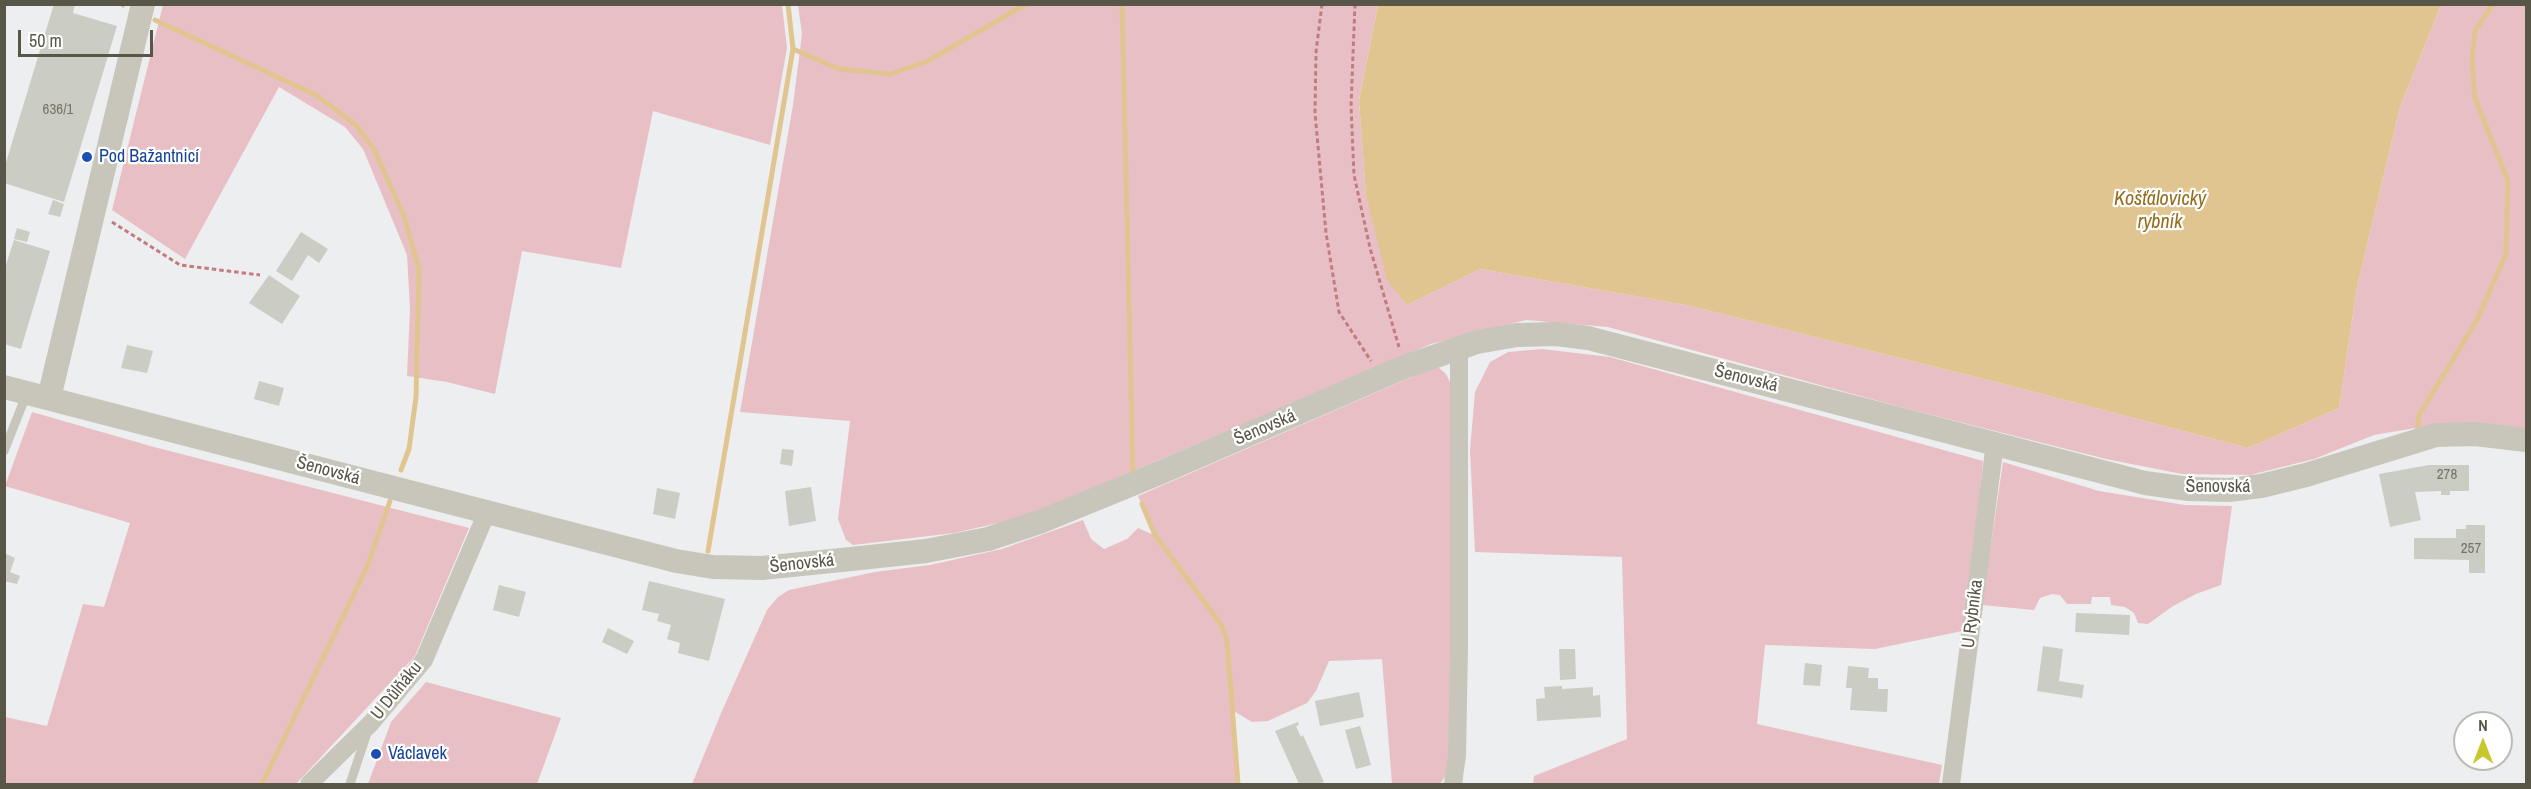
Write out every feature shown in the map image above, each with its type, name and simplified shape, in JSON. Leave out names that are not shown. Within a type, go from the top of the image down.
[{"type":"street","points":[[27,393],[96,211],[143,4]]},
{"type":"street","name":"Šenovská","points":[[27,393],[676,561],[713,567],[762,568],[926,551],[988,539],[1042,521],[1404,367],[1459,348],[1517,335],[1557,334],[1588,338],[1995,442],[2145,483],[2189,489],[2229,490],[2261,486],[2306,475],[2436,435],[2475,434],[2526,440]]},
{"type":"street","points":[[1453,784],[1457,755],[1459,660],[1459,348]]},
{"type":"street","name":"U Rybníka","points":[[1951,784],[1995,442]]},
{"type":"street","name":"U Důlňáku","points":[[309,784],[371,723],[424,660],[488,512]]},
{"type":"lane","points":[[4,451],[27,393]]},
{"type":"lane","points":[[350,784],[371,723]]},
{"type":"path","points":[[1322,4],[1316,52],[1315,113],[1326,232],[1339,312],[1381,377]]},
{"type":"path","points":[[1355,4],[1351,106],[1354,175],[1370,248],[1392,316],[1404,367]]},
{"type":"path","points":[[96,211],[180,265],[260,275]]},
{"type":"shaded area","points":[[163,5],[782,5],[787,48],[770,145],[653,111],[621,268],[522,251],[495,394],[447,382],[407,376],[410,309],[407,255],[363,149],[345,127],[279,87],[185,259],[112,210]]},
{"type":"shaded area","points":[[798,5],[1378,5],[1359,100],[1366,195],[1407,305],[1480,269],[1686,305],[1996,382],[2248,448],[2339,408],[2357,287],[2400,107],[2441,5],[2526,5],[2526,430],[2492,424],[2445,423],[2374,435],[2314,459],[2250,475],[2182,474],[2106,459],[1904,408],[1608,327],[1526,320],[1431,344],[1056,504],[1007,521],[954,533],[853,545],[846,540],[838,519],[850,421],[740,412],[793,105],[802,34]]},
{"type":"shaded area","points":[[1542,349],[1610,357],[1983,461],[1967,630],[1875,649],[1765,645],[1757,724],[1942,765],[1939,784],[1533,784],[1534,776],[1627,739],[1622,557],[1475,552],[1470,450],[1475,392],[1490,362],[1508,352]]},
{"type":"shaded area","points":[[1437,366],[1446,374],[1450,382],[1450,769],[1440,784],[1392,784],[1382,659],[1329,661],[1316,691],[1307,703],[1268,721],[1252,722],[1232,710],[1238,784],[692,784],[767,610],[778,597],[789,590],[875,572],[930,565],[1002,549],[1083,520],[1091,539],[1104,549],[1127,539],[1138,528],[1154,535],[1138,496]]},
{"type":"shaded area","points":[[32,412],[154,447],[469,528],[415,656],[296,784],[5,784],[5,717],[47,726],[83,604],[104,607],[130,523],[5,486]]},
{"type":"shaded area","points":[[2003,462],[2099,491],[2185,505],[2232,506],[2221,585],[2173,606],[2148,624],[2138,623],[2134,613],[2125,607],[2111,605],[2110,597],[2092,597],[2091,604],[2067,604],[2060,595],[2052,594],[2040,598],[2034,610],[1982,605]]},
{"type":"shaded area","points":[[426,682],[561,718],[537,784],[368,784],[391,722]]},
{"type":"water","name":"Košťálovický rybník","points":[[1378,4],[2441,5],[2400,107],[2357,287],[2339,408],[2248,448],[1996,382],[1686,305],[1480,269],[1407,305],[1387,280],[1366,195],[1359,100]]},
{"type":"building","points":[[54,4],[75,4],[73,13],[117,26],[64,202],[4,183],[4,169]]},
{"type":"building","points":[[53,200],[64,204],[60,217],[48,214]]},
{"type":"building","points":[[17,228],[30,232],[27,242],[14,239]]},
{"type":"building","points":[[301,232],[328,249],[319,263],[308,255],[292,281],[276,271]]},
{"type":"building","points":[[14,240],[50,251],[21,349],[4,344],[4,271]]},
{"type":"building","points":[[269,275],[300,296],[282,324],[249,303]]},
{"type":"building","points":[[127,345],[153,351],[147,373],[121,368]]},
{"type":"building","points":[[259,381],[284,388],[279,406],[254,399]]},
{"type":"building","points":[[782,449],[794,450],[792,466],[780,464]]},
{"type":"building","points":[[2429,465],[2469,465],[2469,491],[2450,491],[2450,495],[2441,495],[2441,491],[2415,492],[2421,520],[2390,527],[2379,474]]},
{"type":"building","points":[[811,487],[816,521],[789,526],[785,491]]},
{"type":"building","points":[[657,488],[680,493],[675,519],[653,514]]},
{"type":"building","points":[[2466,525],[2485,525],[2485,573],[2469,573],[2469,560],[2414,559],[2414,538],[2456,538],[2456,529],[2466,529]]},
{"type":"building","points":[[4,553],[15,558],[10,572],[20,576],[17,584],[4,581]]},
{"type":"building","points":[[649,581],[725,599],[709,661],[678,653],[680,643],[667,639],[671,625],[657,621],[659,614],[642,610]]},
{"type":"building","points":[[499,585],[526,592],[519,617],[493,610]]},
{"type":"building","points":[[2076,613],[2130,615],[2129,635],[2075,632]]},
{"type":"building","points":[[608,628],[634,641],[627,654],[602,642]]},
{"type":"building","points":[[2043,646],[2063,649],[2059,681],[2084,685],[2082,698],[2037,691]]},
{"type":"building","points":[[1559,649],[1575,649],[1576,679],[1560,680]]},
{"type":"building","points":[[1805,663],[1822,665],[1820,686],[1803,685]]},
{"type":"building","points":[[1848,666],[1869,668],[1868,678],[1878,678],[1878,689],[1888,689],[1887,712],[1850,710],[1852,688],[1846,688]]},
{"type":"building","points":[[1562,686],[1562,689],[1593,687],[1593,696],[1600,695],[1601,717],[1537,721],[1536,699],[1545,698],[1544,687]]},
{"type":"building","points":[[1359,692],[1364,717],[1320,726],[1315,701]]},
{"type":"building","points":[[1298,722],[1299,725],[1296,726],[1301,737],[1303,735],[1324,782],[1299,784],[1275,731]]},
{"type":"building","points":[[1360,726],[1371,765],[1356,769],[1345,730]]},
{"type":"waterway","points":[[788,4],[793,49],[839,69],[890,74],[928,61],[1026,4]]},
{"type":"waterway","points":[[1122,4],[1133,476]]},
{"type":"waterway","points":[[2417,433],[2419,415],[2477,320],[2506,254],[2508,181],[2475,98],[2472,62],[2475,31],[2493,4]]},
{"type":"waterway","points":[[155,20],[316,95],[356,125],[374,149],[404,216],[419,270],[416,397],[409,449],[401,470]]},
{"type":"waterway","points":[[708,551],[793,49]]},
{"type":"waterway","points":[[262,784],[367,567],[390,501]]},
{"type":"waterway","points":[[1142,504],[1155,535],[1222,626],[1227,641],[1238,784]]},
{"type":"place","name":"Pod Bažantnicí","points":[[87,157]]},
{"type":"place","name":"Václavek","points":[[376,754]]}]
